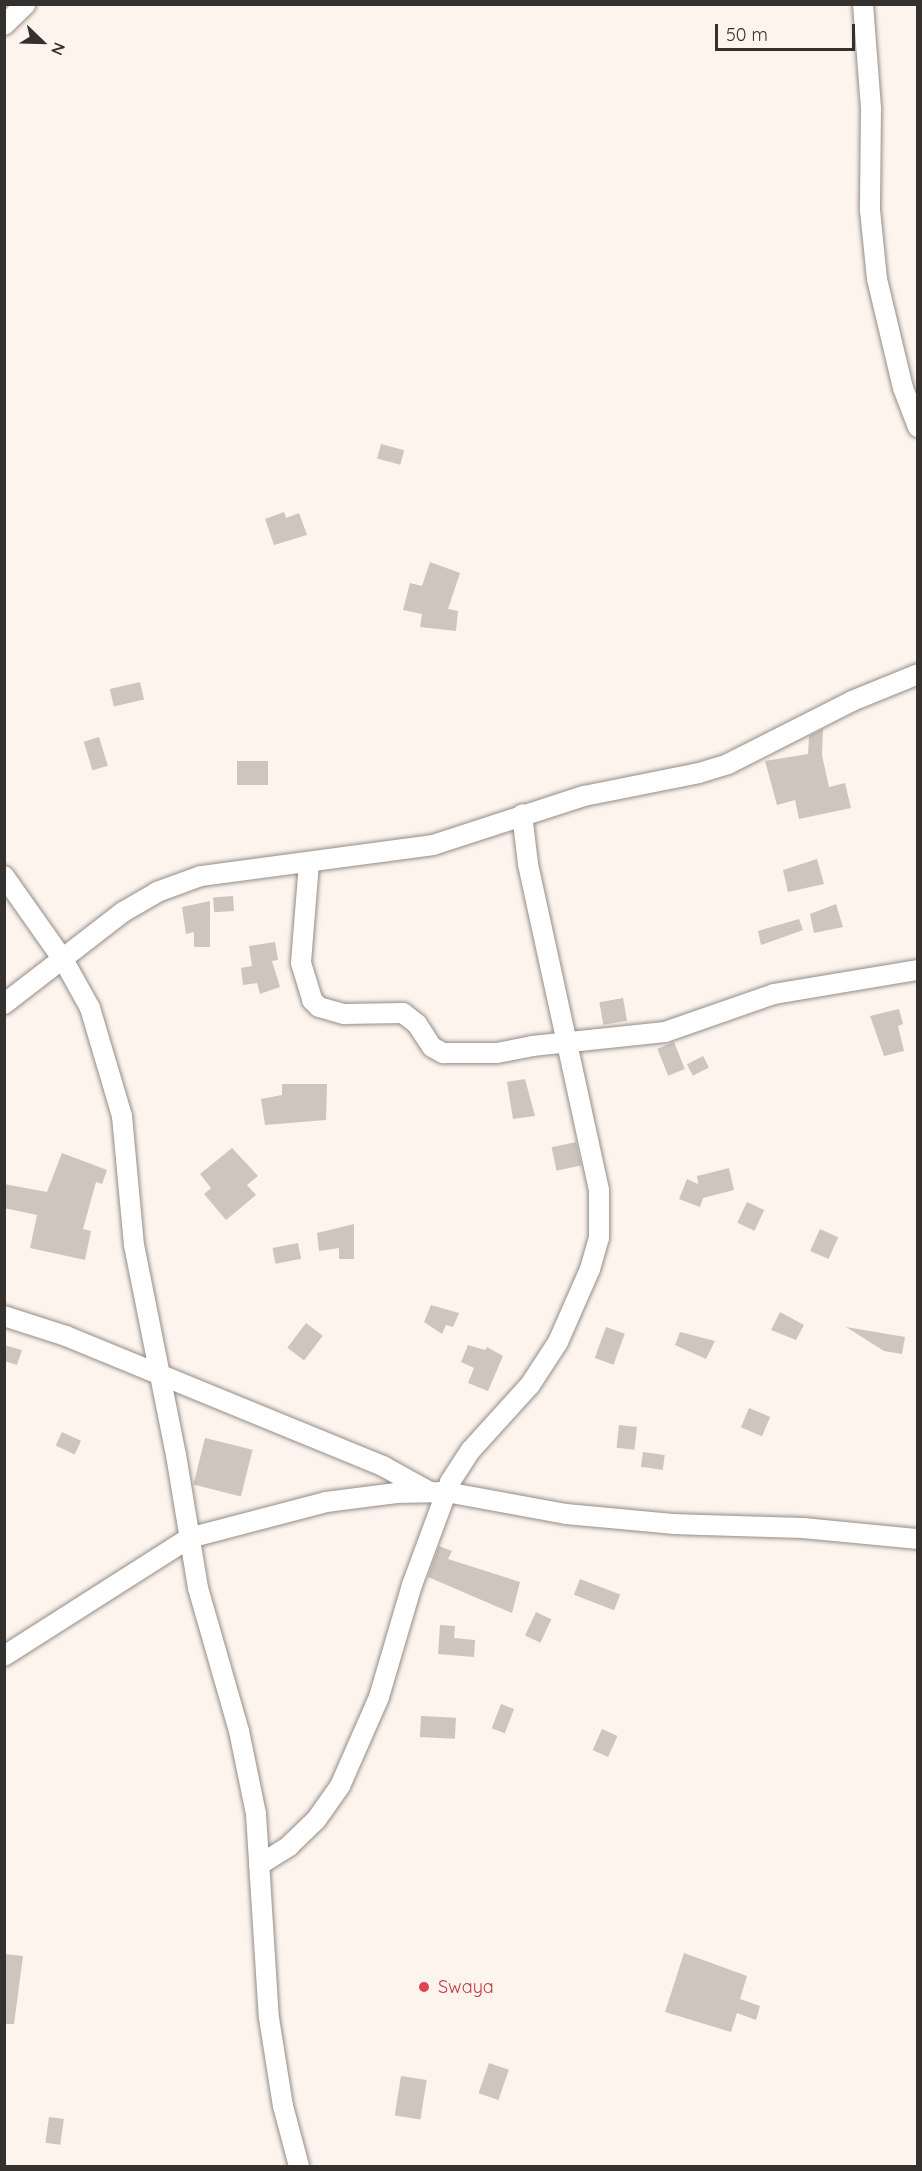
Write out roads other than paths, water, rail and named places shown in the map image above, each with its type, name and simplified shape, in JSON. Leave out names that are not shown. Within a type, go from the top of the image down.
[{"type":"street","points":[[4,25],[26,4]]},
{"type":"street","points":[[863,4],[871,108],[870,210],[877,279],[898,368],[918,427]]},
{"type":"street","points":[[4,1004],[64,961],[123,912],[157,892],[201,876],[433,845],[522,814],[728,764],[852,701],[918,674]]},
{"type":"street","points":[[259,1865],[289,1846],[316,1820],[340,1786],[379,1697],[438,1492],[530,1385],[558,1342],[590,1269],[599,1238],[599,1190],[528,864],[522,814]]},
{"type":"street","points":[[309,863],[301,963],[312,1000],[319,1007],[353,1015],[403,1013],[417,1024],[432,1047],[443,1053],[497,1053],[665,1032],[774,994],[918,970]]},
{"type":"street","points":[[4,876],[64,961],[90,1008],[122,1116],[134,1245],[198,1588],[239,1731],[256,1814],[269,2018],[283,2106],[299,2166]]},
{"type":"street","points":[[4,1316],[66,1336],[159,1377],[383,1466],[438,1492]]},
{"type":"street","points":[[4,1656],[189,1538],[326,1502],[438,1492],[566,1514],[673,1524],[803,1528],[918,1539]]},
{"type":"place","name":"Swaya","points":[[424,1987]]}]
